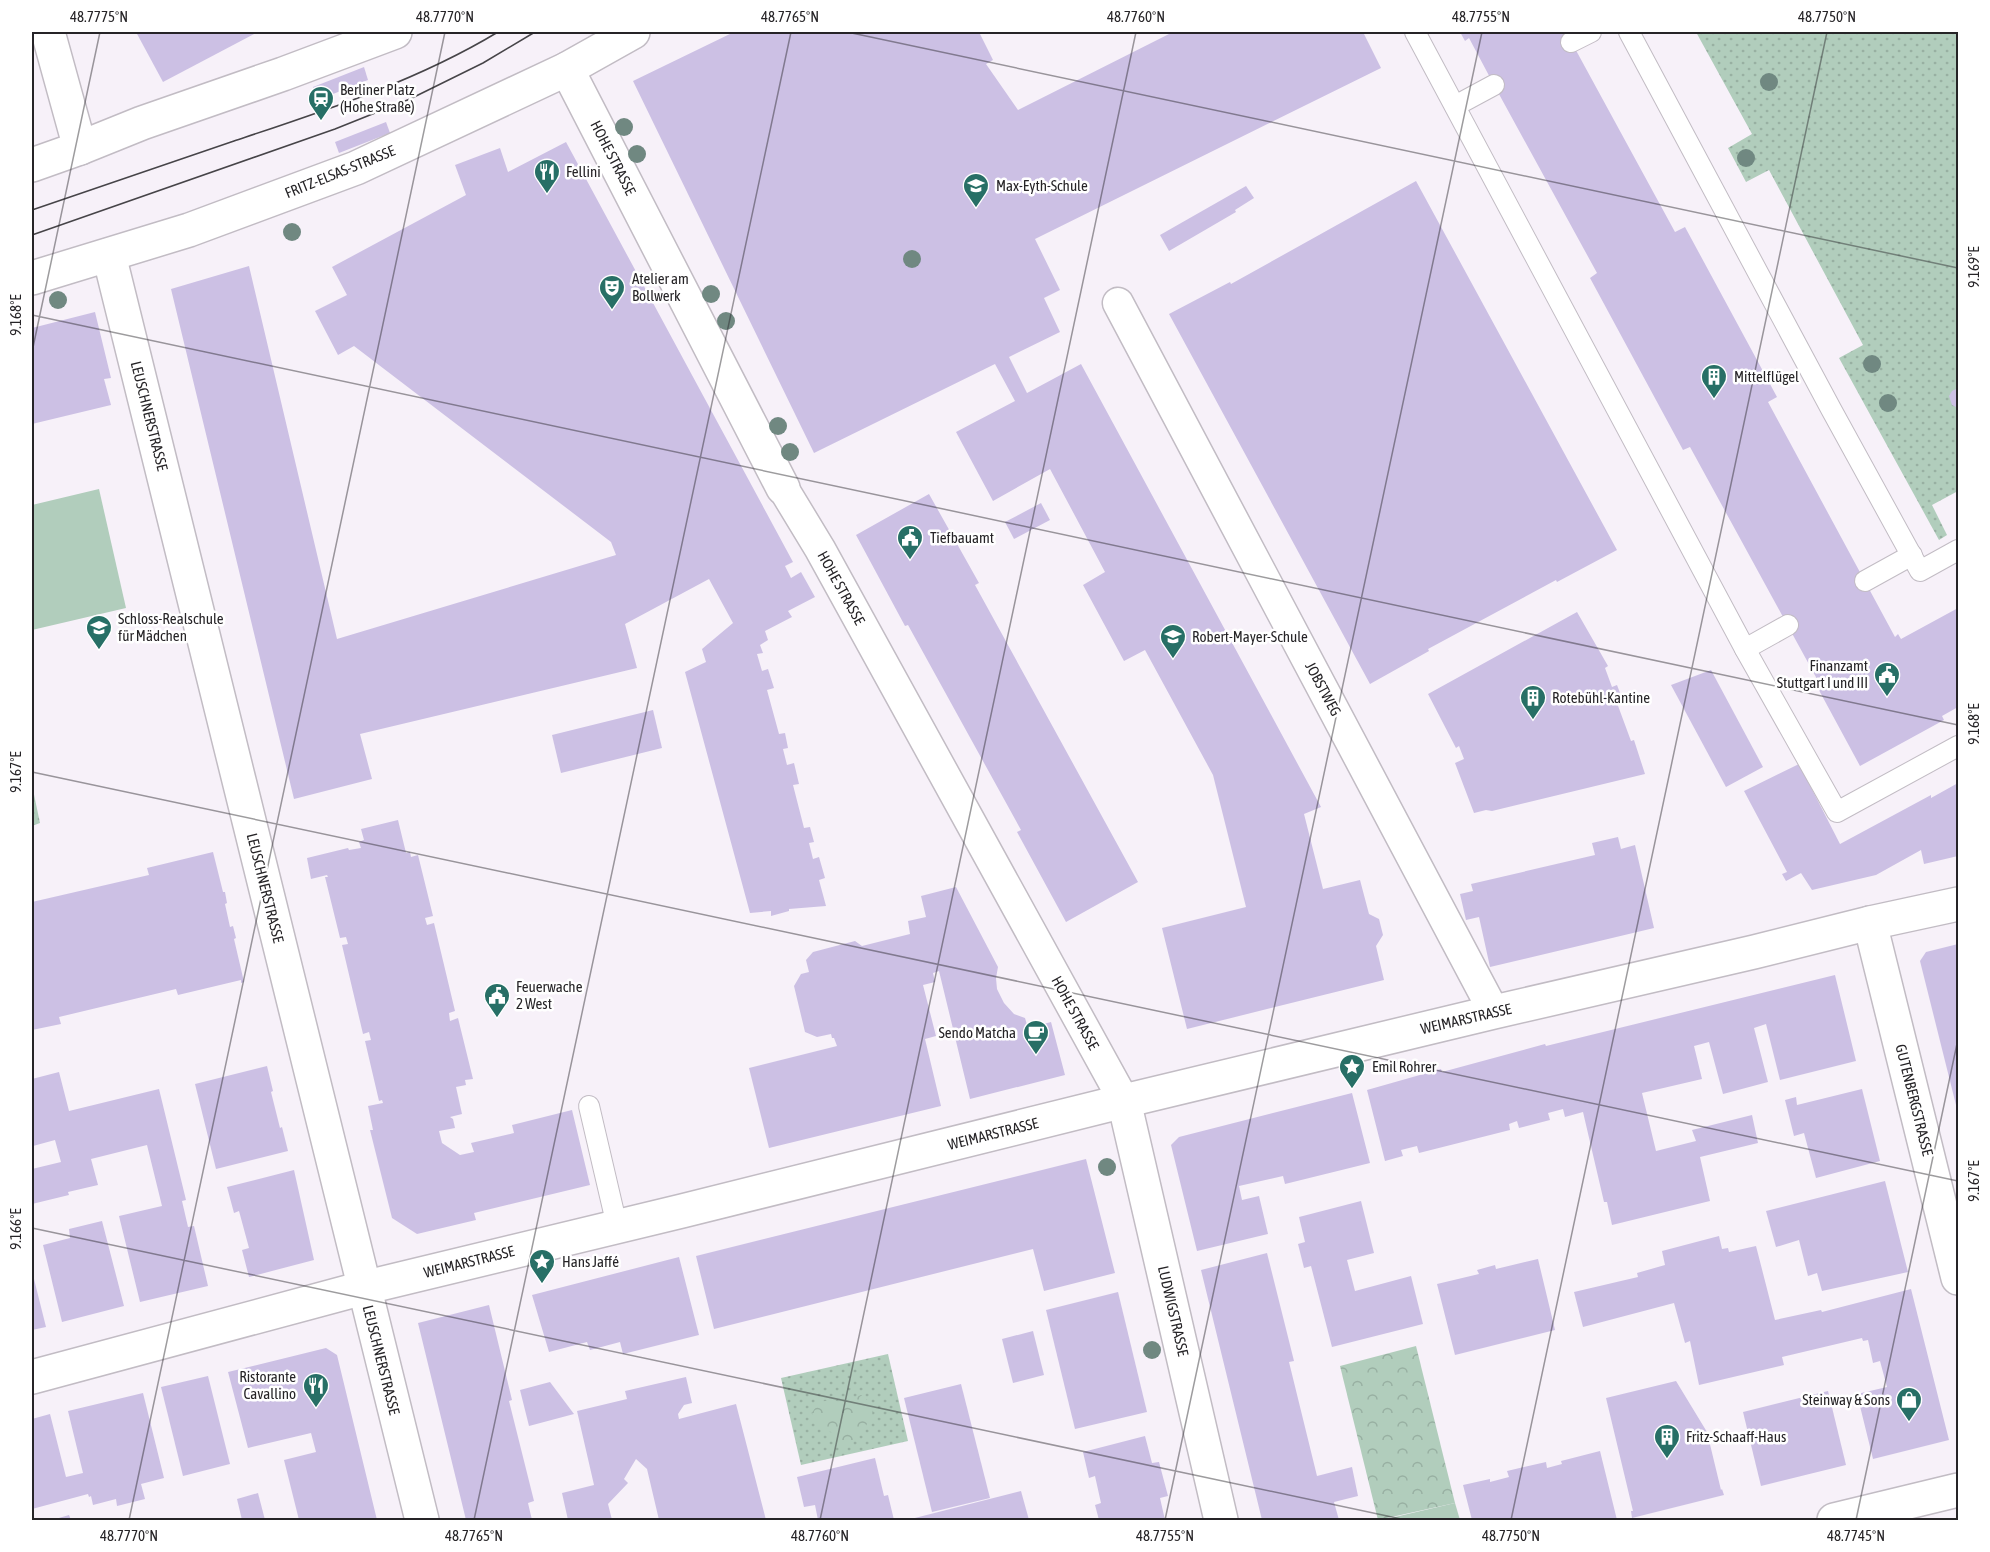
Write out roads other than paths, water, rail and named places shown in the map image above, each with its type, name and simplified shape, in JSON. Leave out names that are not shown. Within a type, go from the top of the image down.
[{"type":"street","points":[[48,32],[80,148]]},
{"type":"street","points":[[32,165],[395,32]]},
{"type":"street","name":"FRITZ-ELSAS-STRASSE","points":[[32,278],[189,230],[356,168],[567,69],[633,32]]},
{"type":"street","name":"HOHE STRASSE","points":[[567,69],[783,488],[825,559],[1124,1101]]},
{"type":"street","name":"LEUSCHNERSTRASSE","points":[[109,255],[422,1521]]},
{"type":"street","name":"JOBSTWEG","points":[[1118,303],[1494,1012]]},
{"type":"street","name":"WEIMARSTRASSE","points":[[32,1377],[363,1288],[1124,1101],[1870,923],[1959,904]]},
{"type":"street","name":"GUTENBERGSTRASSE","points":[[1870,923],[1959,1278]]},
{"type":"street","name":"LUDWIGSTRASSE","points":[[1124,1101],[1221,1521]]},
{"type":"street","points":[[1833,1521],[1959,1490]]},
{"type":"lane","points":[[1415,32],[1745,649],[1838,812],[1959,746]]},
{"type":"lane","points":[[1571,42],[1591,32]]},
{"type":"lane","points":[[1629,32],[1920,571],[1959,550]]},
{"type":"lane","points":[[1455,106],[1494,85]]},
{"type":"lane","points":[[1865,581],[1912,555]]},
{"type":"lane","points":[[1745,649],[1788,625]]},
{"type":"lane","points":[[589,1106],[617,1226]]},
{"type":"tram line","points":[[32,210],[369,94],[467,50],[498,32]]},
{"type":"tram line","points":[[32,235],[335,129],[410,99],[483,63],[535,32]]},
{"type":"place","name":"Berliner Platz (Hohe Straße)","points":[[321,122]]},
{"type":"place","name":"Fellini","points":[[547,195]]},
{"type":"place","name":"Max-Eyth-Schule","points":[[976,209]]},
{"type":"place","name":"Atelier am Bollwerk","points":[[612,311]]},
{"type":"place","name":"Mittelflügel","points":[[1714,400]]},
{"type":"place","name":"Tiefbauamt","points":[[910,561]]},
{"type":"place","name":"Schloss-Realschule für Mädchen","points":[[99,651]]},
{"type":"place","name":"Robert-Mayer-Schule","points":[[1173,660]]},
{"type":"place","name":"Finanzamt Stuttgart I und III","points":[[1887,698]]},
{"type":"place","name":"Rotebühl-Kantine","points":[[1533,721]]},
{"type":"place","name":"Feuerwache 2 West","points":[[497,1019]]},
{"type":"place","name":"Sendo Matcha","points":[[1036,1056]]},
{"type":"place","name":"Emil Rohrer","points":[[1352,1090]]},
{"type":"place","name":"Hans Jaffé","points":[[542,1285]]},
{"type":"place","name":"Ristorante Cavallino","points":[[316,1409]]},
{"type":"place","name":"Steinway & Sons","points":[[1909,1423]]},
{"type":"place","name":"Fritz-Schaaff-Haus","points":[[1667,1460]]}]
